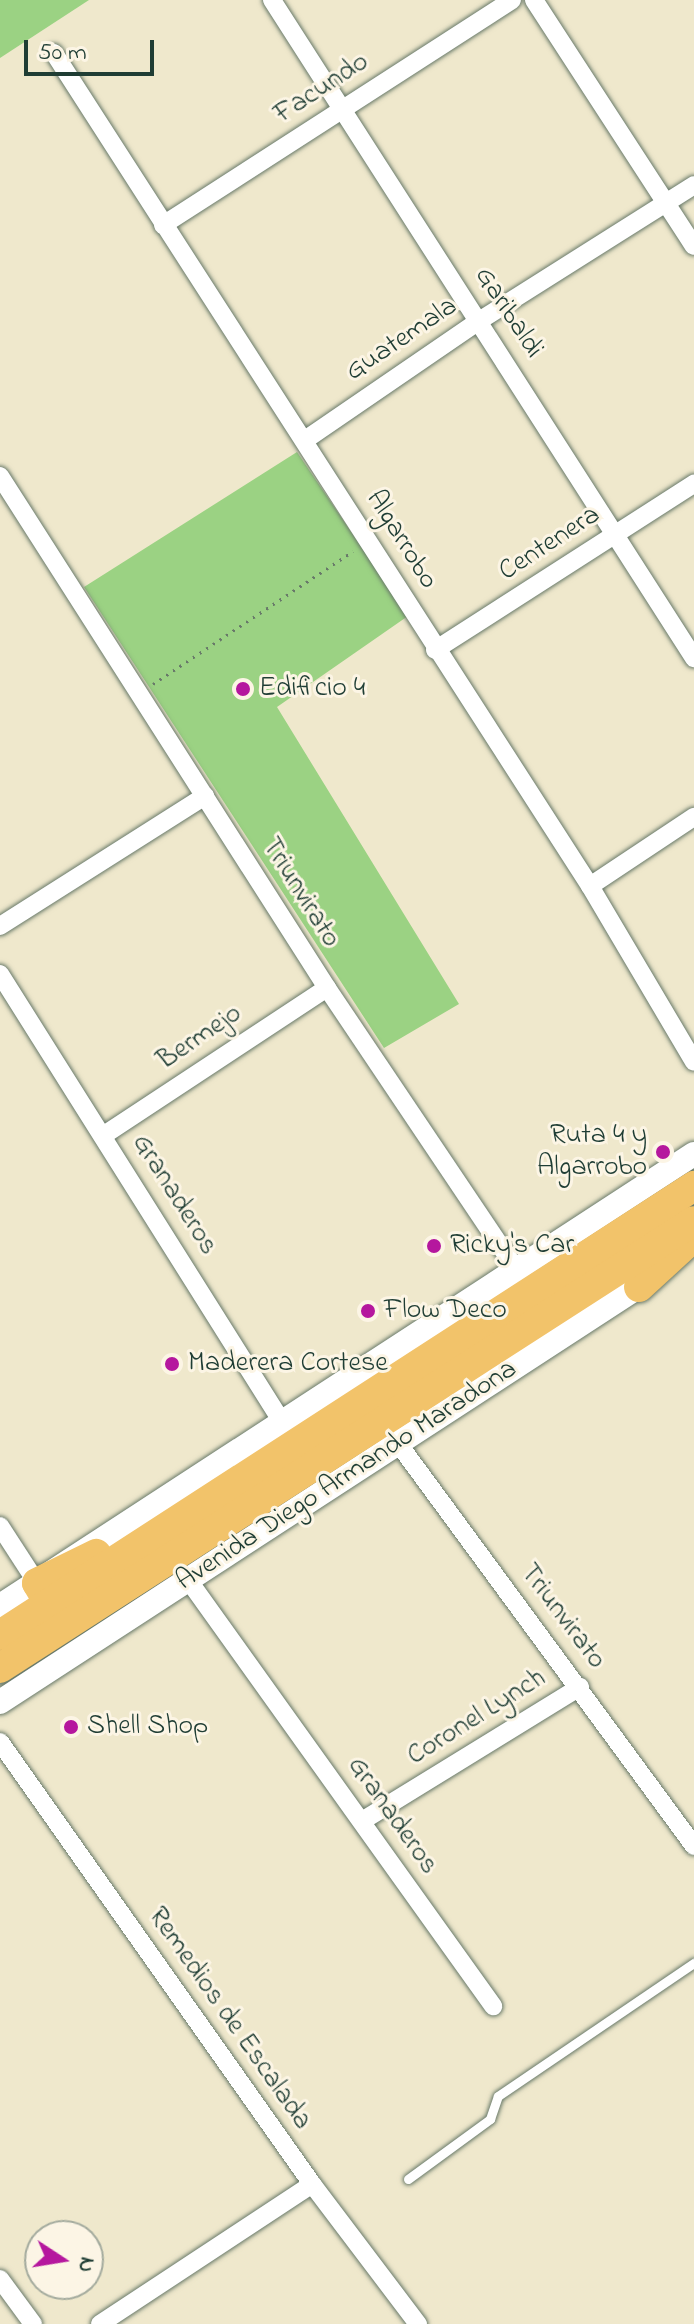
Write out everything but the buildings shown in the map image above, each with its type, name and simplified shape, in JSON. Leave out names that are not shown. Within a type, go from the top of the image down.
[{"type":"main road","name":"Avenida Diego Armando Maradona","points":[[0,1635],[43,1593],[227,1492],[290,1435],[391,1432],[540,1304],[694,1186]]},
{"type":"main road","name":"Avenida Diego Armando Maradona","points":[[0,1668],[340,1434],[540,1304],[694,1221]]},
{"type":"main road","points":[[639,1287],[694,1236]]},
{"type":"street","name":"Garibaldi","points":[[272,0],[617,533],[694,658]]},
{"type":"street","name":"Facundo","points":[[163,225],[512,0]]},
{"type":"street","points":[[534,0],[694,246]]},
{"type":"street","name":"Algarrobo","points":[[54,53],[370,540],[435,650],[590,886],[694,1062]]},
{"type":"street","name":"Guatemala","points":[[305,440],[479,321],[694,185]]},
{"type":"street","name":"Triunvirato","points":[[0,476],[327,988],[540,1304]]},
{"type":"street","name":"Centenera","points":[[435,650],[694,484]]},
{"type":"street","points":[[0,926],[205,796]]},
{"type":"street","points":[[590,886],[694,817]]},
{"type":"street","name":"Granaderos","points":[[0,974],[290,1435]]},
{"type":"street","name":"Bermejo","points":[[104,1135],[327,988]]},
{"type":"street","name":"Avenida Diego Armando Maradona","points":[[0,1606],[43,1593],[290,1435],[540,1304],[694,1154]]},
{"type":"street","name":"Avenida Diego Armando Maradona","points":[[540,1304],[639,1287],[694,1251]]},
{"type":"street","name":"Triunvirato","points":[[391,1432],[694,1846]]},
{"type":"street","name":"Avenida Diego Armando Maradona","points":[[0,1702],[189,1581],[391,1432]]},
{"type":"street","points":[[0,1526],[43,1593]]},
{"type":"street","name":"Granaderos","points":[[189,1581],[493,2006]]},
{"type":"street","name":"Coronel Lynch","points":[[362,1821],[580,1687]]},
{"type":"street","name":"Remedios de Escalada","points":[[0,1742],[312,2184],[418,2324]]},
{"type":"street","points":[[100,2324],[312,2184]]},
{"type":"street","points":[[0,2279],[33,2324]]},
{"type":"lane","points":[[408,2179],[490,2119],[498,2096],[694,1963]]},
{"type":"path","points":[[140,694],[370,540]]},
{"type":"green space","points":[[0,0],[89,0],[0,58]]},
{"type":"green space","points":[[297,452],[408,616],[277,707],[459,1004],[384,1048],[84,587]]},
{"type":"place","name":"Edificio 4","points":[[243,689]]},
{"type":"place","name":"Ruta 4 y Algarrobo","points":[[663,1152]]},
{"type":"place","name":"Ricky's Car","points":[[434,1246]]},
{"type":"place","name":"Flow Deco","points":[[368,1311]]},
{"type":"place","name":"Maderera Cortese","points":[[172,1364]]},
{"type":"place","name":"Shell Shop","points":[[71,1727]]}]
